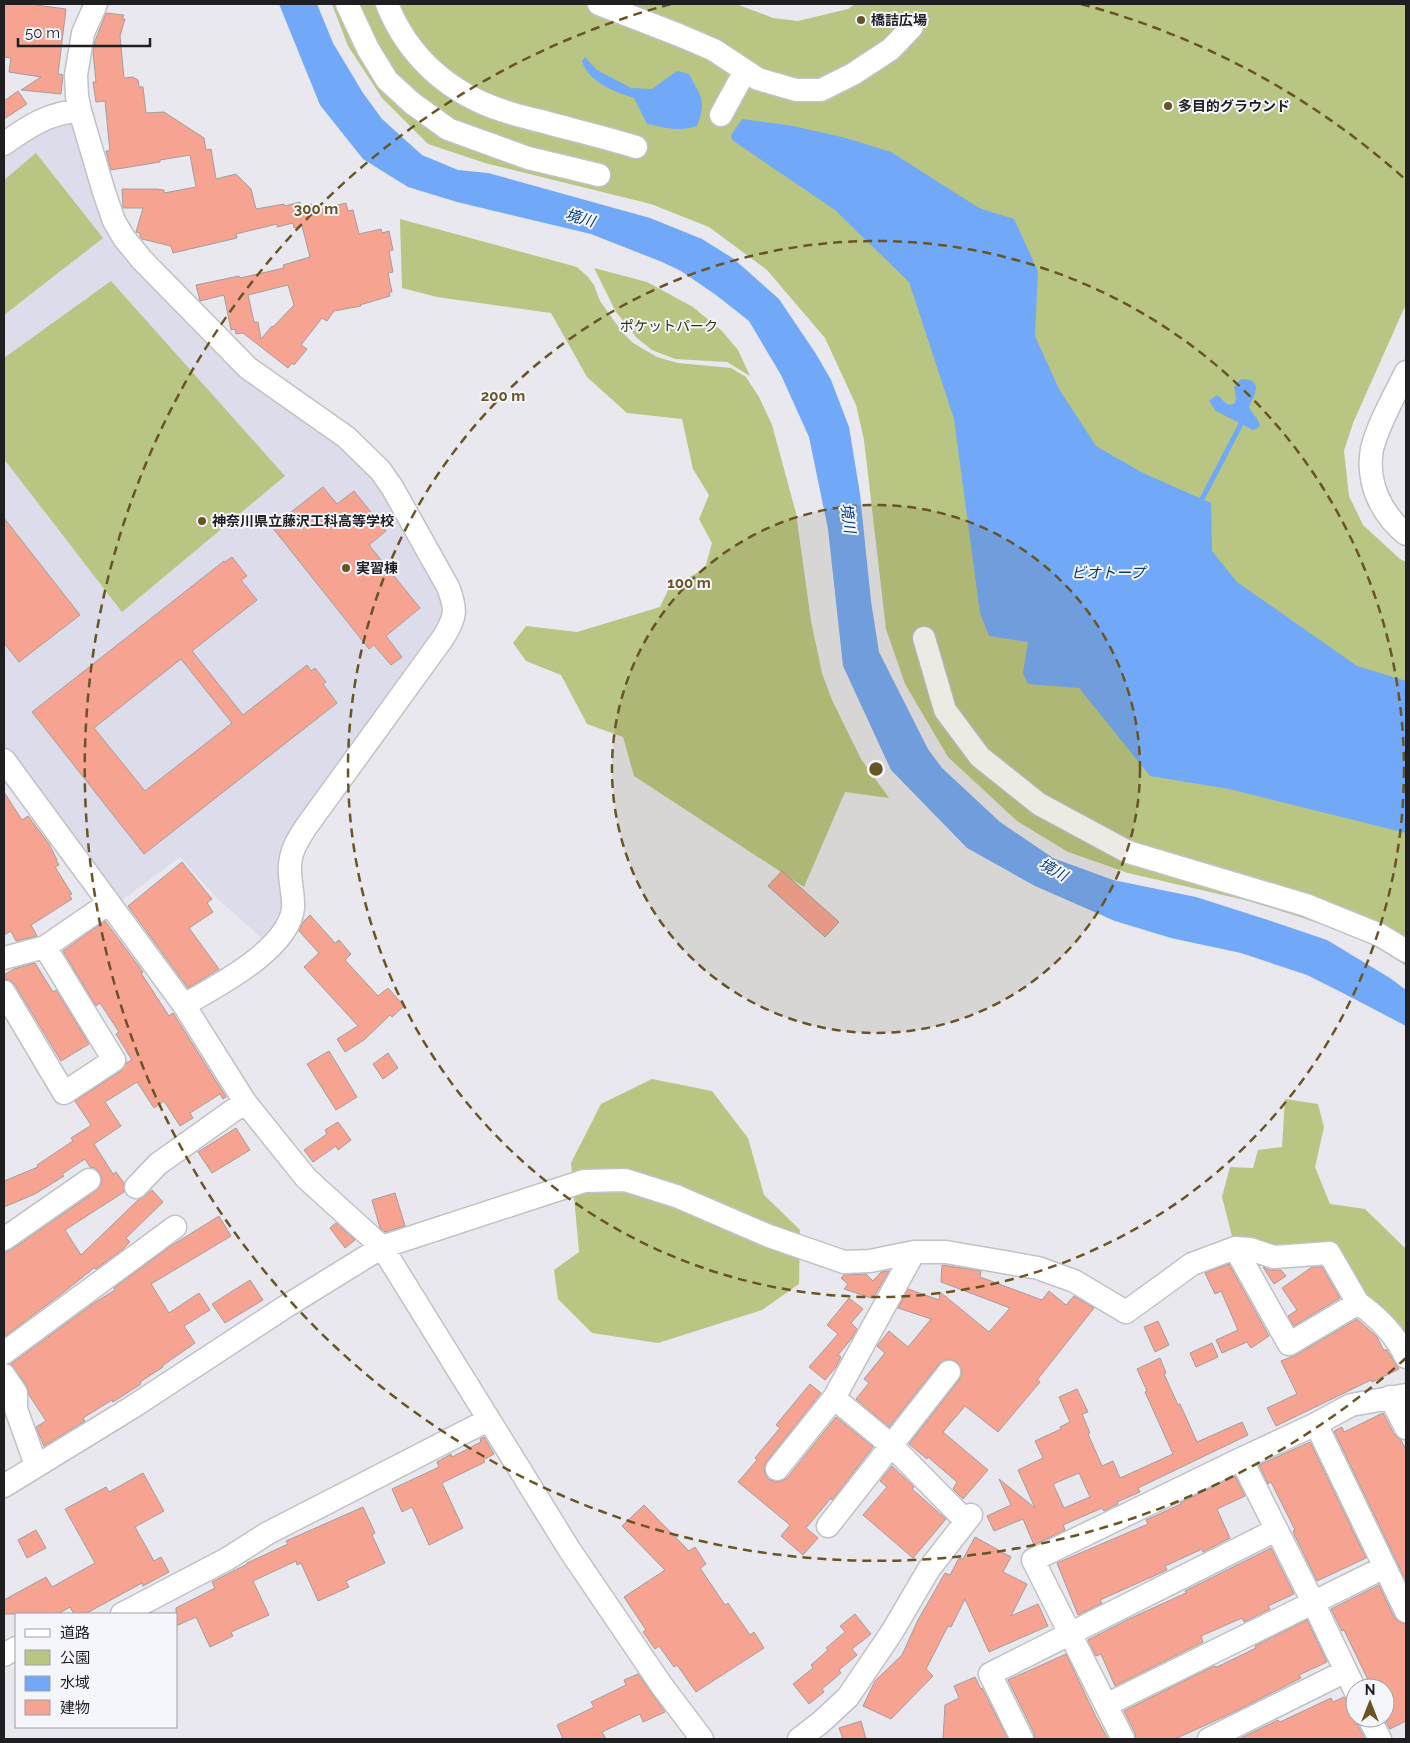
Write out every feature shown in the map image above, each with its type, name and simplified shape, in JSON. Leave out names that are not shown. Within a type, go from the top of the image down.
[{"type":"street","points":[[96,4],[83,33],[78,60],[76,75],[80,111],[111,213],[124,238],[142,260],[248,368],[346,437],[380,470],[411,519],[454,601],[455,614],[452,624],[443,638],[295,844],[290,859],[294,894],[290,922],[280,936],[259,957],[233,976],[184,1005]]},
{"type":"street","points":[[347,4],[368,49],[387,80],[448,129],[528,158],[599,176]]},
{"type":"street","points":[[387,4],[409,45],[427,66],[450,86],[480,102],[504,111],[636,147]]},
{"type":"street","points":[[599,4],[714,50],[758,79],[796,90],[821,90],[853,74],[891,49],[912,27]]},
{"type":"street","points":[[721,115],[745,71]]},
{"type":"street","points":[[4,144],[25,128],[48,117],[65,111],[80,111]]},
{"type":"street","points":[[1406,372],[1376,437],[1372,449],[1371,462],[1374,488],[1379,501],[1390,519],[1406,534]]},
{"type":"street","points":[[924,638],[945,710],[980,757],[1039,804],[1128,852],[1306,905],[1380,935],[1406,951]]},
{"type":"street","points":[[4,760],[184,1005],[245,1102],[306,1178],[382,1247],[568,1549],[662,1686],[702,1739]]},
{"type":"street","points":[[4,958],[46,948],[109,903]]},
{"type":"street","points":[[4,992],[64,1093],[114,1060],[46,948]]},
{"type":"street","points":[[136,1187],[158,1164],[245,1102]]},
{"type":"street","points":[[4,1239],[89,1180]]},
{"type":"street","points":[[4,1486],[131,1408],[285,1306],[382,1247],[584,1181],[625,1180],[676,1196],[769,1236],[844,1262],[870,1260],[914,1252],[946,1252],[1038,1268],[1074,1281],[1126,1312],[1192,1264],[1234,1248],[1250,1249],[1274,1257],[1330,1253],[1358,1303],[1370,1312],[1400,1343],[1406,1357]]},
{"type":"street","points":[[4,1353],[175,1227]]},
{"type":"street","points":[[1234,1248],[1290,1344],[1358,1303]]},
{"type":"street","points":[[777,1469],[834,1398],[914,1252]]},
{"type":"street","points":[[828,1526],[949,1372]]},
{"type":"street","points":[[4,1375],[16,1394],[16,1409],[36,1465]]},
{"type":"street","points":[[1123,1739],[1033,1560],[1241,1458],[1316,1424],[1351,1405],[1398,1396],[1406,1428]]},
{"type":"street","points":[[799,1739],[824,1731],[892,1632],[929,1569],[969,1518],[892,1446],[834,1398]]},
{"type":"street","points":[[124,1613],[227,1559],[268,1533],[488,1420]]},
{"type":"street","points":[[1316,1424],[1406,1611]]},
{"type":"street","points":[[1241,1458],[1349,1678]]},
{"type":"street","points":[[1022,1739],[990,1674],[1276,1530]]},
{"type":"street","points":[[1106,1705],[1385,1567]]},
{"type":"street","points":[[4,1655],[15,1649]]},
{"type":"street","points":[[1209,1739],[1345,1682]]},
{"type":"shaded area","name":"神奈川県立藤沢工科高等学校","points":[[65,122],[74,125],[107,226],[117,249],[145,276],[337,439],[378,484],[445,603],[441,625],[304,819],[283,918],[267,943],[218,899],[180,857],[121,901],[4,745],[4,154],[28,135]]},
{"type":"green space","points":[[332,4],[736,4],[773,18],[798,21],[848,9],[855,4],[1406,4],[1406,304],[1353,423],[1344,451],[1349,496],[1363,525],[1400,559],[1406,562],[1406,966],[1369,941],[1303,918],[1249,901],[1128,873],[1068,852],[1017,821],[948,757],[905,684],[886,629],[864,440],[856,405],[825,338],[767,270],[709,227],[651,204],[485,163],[428,144],[382,98],[348,46]]},
{"type":"green space","points":[[36,153],[103,238],[4,315],[4,180]]},
{"type":"green space","points":[[400,219],[577,267],[594,285],[600,301],[622,332],[633,343],[657,357],[678,363],[731,368],[746,377],[759,397],[772,425],[796,513],[811,621],[822,673],[832,700],[861,759],[889,798],[845,792],[804,887],[634,776],[623,737],[587,724],[561,675],[526,661],[513,643],[526,626],[577,632],[660,607],[668,590],[705,568],[712,543],[699,519],[709,495],[693,469],[682,419],[627,413],[587,377],[551,313],[437,297],[402,288]]},
{"type":"green space","name":"ポケットパーク","points":[[594,268],[647,282],[693,307],[722,331],[738,350],[750,376],[727,362],[675,359],[652,350],[637,338],[616,312]]},
{"type":"green space","points":[[111,281],[285,476],[122,612],[4,459],[4,358]]},
{"type":"green space","points":[[652,1079],[712,1091],[748,1138],[764,1195],[800,1230],[799,1284],[762,1310],[658,1343],[592,1333],[558,1299],[554,1270],[579,1252],[571,1163],[601,1104]]},
{"type":"green space","points":[[1285,1099],[1318,1104],[1324,1127],[1315,1167],[1330,1204],[1365,1209],[1406,1249],[1406,1357],[1329,1253],[1235,1248],[1222,1197],[1230,1167],[1253,1168],[1258,1150],[1282,1147]]},
{"type":"water","name":"境川","points":[[279,4],[317,4],[333,43],[363,93],[382,119],[422,155],[458,170],[488,173],[650,218],[702,239],[734,259],[779,299],[831,380],[849,427],[860,494],[871,601],[879,652],[928,749],[942,768],[1000,822],[1053,858],[1113,880],[1196,897],[1327,940],[1390,978],[1406,990],[1406,1026],[1307,975],[1241,953],[1171,938],[1115,921],[1035,886],[967,848],[891,770],[843,666],[828,529],[809,437],[781,375],[749,321],[681,271],[662,262],[591,234],[457,202],[408,187],[363,159],[320,105]]},
{"type":"water","points":[[585,57],[597,70],[631,88],[652,89],[677,71],[689,74],[697,88],[702,104],[697,126],[678,129],[647,124],[634,98],[603,85],[590,75],[582,61]]},
{"type":"water","name":"ビオトープ","points":[[742,119],[793,126],[846,138],[891,152],[979,208],[1014,219],[1038,271],[1035,336],[1059,389],[1096,446],[1143,473],[1211,503],[1212,551],[1237,582],[1357,666],[1406,681],[1406,833],[1229,789],[1150,776],[1079,688],[1028,684],[1023,673],[1028,642],[989,636],[980,613],[954,419],[909,282],[835,210],[732,140],[731,135]]},
{"type":"water","points":[[1241,379],[1252,381],[1256,387],[1249,406],[1260,425],[1253,430],[1216,411],[1209,401],[1217,395],[1227,404],[1235,403],[1234,387]]},
{"type":"water","points":[[1406,833],[1406,871],[1405,870]]},
{"type":"building","points":[[4,4],[36,4],[66,9],[58,74],[63,75],[61,94],[21,90],[41,77],[9,72],[11,58],[4,57]]},
{"type":"building","points":[[106,13],[124,15],[122,19],[125,19],[120,36],[124,78],[133,77],[138,80],[139,87],[143,87],[146,113],[164,112],[204,138],[206,150],[211,149],[216,179],[236,174],[251,189],[256,209],[300,202],[301,206],[312,204],[314,211],[346,203],[348,211],[353,210],[359,234],[381,229],[382,233],[389,231],[393,250],[389,251],[393,272],[388,273],[392,292],[389,292],[390,296],[361,306],[334,311],[327,321],[322,318],[301,345],[307,349],[294,365],[292,363],[288,368],[243,333],[236,334],[235,329],[231,330],[224,295],[200,301],[196,285],[284,268],[283,265],[310,257],[302,226],[294,228],[293,223],[277,227],[277,224],[236,234],[237,238],[173,253],[171,246],[142,239],[140,233],[136,232],[143,208],[123,208],[122,189],[156,189],[164,190],[164,193],[196,187],[190,155],[111,170],[106,151],[110,151],[105,101],[96,102],[93,82],[96,82],[93,52],[95,41]],"holes":[[[288,285],[294,305],[272,326],[261,339],[258,322],[254,322],[248,295]]]},
{"type":"building","points":[[18,91],[27,104],[4,119],[4,101]]},
{"type":"building","name":"実習棟","points":[[323,487],[337,504],[354,491],[386,531],[369,545],[420,608],[386,636],[402,657],[391,665],[374,645],[369,649],[272,527]]},
{"type":"building","points":[[4,518],[80,615],[19,662],[4,643]]},
{"type":"building","points":[[232,557],[247,576],[241,580],[257,600],[192,651],[243,715],[307,665],[311,671],[315,668],[326,682],[323,684],[337,703],[144,854],[32,712]],"holes":[[[181,659],[232,723],[145,791],[94,728]]]},
{"type":"building","points":[[4,792],[22,820],[28,816],[49,844],[59,865],[55,867],[72,894],[69,895],[72,899],[31,925],[37,936],[16,941],[11,931],[4,935]]},
{"type":"building","points":[[182,862],[212,899],[207,903],[213,912],[189,928],[219,969],[188,988],[128,906]]},
{"type":"building","points":[[782,871],[839,922],[825,937],[768,886]]},
{"type":"building","points":[[310,915],[335,943],[339,940],[351,954],[345,960],[378,996],[388,988],[404,1006],[392,1017],[390,1015],[364,1040],[345,1052],[337,1039],[358,1026],[304,967],[319,953],[299,931],[303,922]]},
{"type":"building","points":[[105,921],[143,972],[141,973],[169,1016],[173,1013],[226,1097],[223,1099],[220,1094],[190,1113],[193,1118],[180,1126],[164,1101],[154,1108],[137,1082],[105,1102],[121,1126],[94,1144],[113,1174],[116,1172],[124,1183],[124,1192],[65,1230],[81,1255],[138,1200],[152,1190],[163,1202],[126,1238],[130,1242],[122,1250],[96,1269],[94,1268],[4,1337],[4,1253],[96,1191],[101,1185],[102,1179],[100,1173],[95,1168],[90,1167],[85,1159],[62,1174],[64,1176],[35,1194],[4,1207],[4,1181],[38,1167],[37,1165],[73,1141],[71,1138],[90,1126],[75,1101],[121,1071],[126,1063],[132,1060],[116,1034],[119,1032],[100,1003],[96,1006],[63,951]]},
{"type":"building","points":[[35,963],[53,992],[56,990],[89,1044],[61,1061],[15,985],[10,980],[4,979],[4,975],[14,969]]},
{"type":"building","points":[[329,1051],[357,1097],[336,1110],[307,1064]]},
{"type":"building","points":[[388,1053],[398,1068],[383,1079],[373,1064]]},
{"type":"building","points":[[338,1122],[351,1140],[338,1150],[336,1146],[313,1162],[304,1150],[327,1134],[325,1130]]},
{"type":"building","points":[[236,1128],[250,1150],[212,1173],[198,1152]]},
{"type":"building","points":[[395,1193],[405,1226],[385,1232],[380,1228],[372,1200]]},
{"type":"building","points":[[219,1216],[231,1236],[151,1284],[169,1313],[199,1293],[210,1310],[184,1326],[195,1343],[140,1382],[141,1384],[83,1418],[85,1421],[44,1446],[36,1427],[46,1421],[29,1395],[27,1386],[11,1364],[94,1303],[115,1290],[114,1288],[171,1246]]},
{"type":"building","points":[[336,1223],[355,1240],[345,1248],[330,1228]]},
{"type":"building","points":[[1229,1264],[1269,1336],[1251,1348],[1247,1342],[1222,1353],[1216,1340],[1238,1330],[1221,1291],[1215,1294],[1205,1273]]},
{"type":"building","points":[[942,1265],[981,1271],[980,1277],[1042,1300],[1049,1291],[1066,1305],[1074,1296],[1094,1308],[1037,1380],[1040,1382],[998,1432],[965,1406],[943,1432],[988,1470],[963,1499],[953,1489],[957,1482],[928,1457],[927,1459],[909,1444],[959,1380],[962,1373],[957,1362],[950,1359],[939,1364],[889,1427],[856,1399],[869,1383],[864,1379],[885,1353],[877,1346],[889,1331],[908,1347],[931,1319],[898,1308],[908,1289],[939,1300],[940,1292],[989,1332],[1010,1308],[941,1282]]},
{"type":"building","points":[[1263,1267],[1270,1270],[1281,1270],[1286,1276],[1274,1284]]},
{"type":"building","points":[[1312,1267],[1322,1267],[1340,1298],[1294,1326],[1288,1316],[1297,1310],[1282,1288]]},
{"type":"building","points":[[889,1271],[875,1295],[871,1298],[844,1289],[848,1284],[841,1278],[844,1275],[866,1274],[873,1281],[881,1272]]},
{"type":"building","points":[[250,1280],[263,1300],[225,1323],[212,1304]]},
{"type":"building","points":[[849,1298],[863,1309],[851,1323],[857,1329],[838,1355],[841,1357],[836,1367],[825,1380],[809,1367],[838,1334],[827,1325]]},
{"type":"building","points":[[1357,1319],[1377,1337],[1384,1351],[1386,1349],[1399,1369],[1372,1382],[1371,1380],[1276,1426],[1267,1408],[1297,1394],[1281,1361],[1296,1355]]},
{"type":"building","points":[[1158,1321],[1169,1345],[1155,1352],[1144,1327]]},
{"type":"building","points":[[1212,1343],[1218,1357],[1196,1367],[1190,1353]]},
{"type":"building","points":[[1160,1358],[1166,1373],[1164,1374],[1197,1442],[1242,1422],[1248,1435],[1138,1488],[1140,1492],[1117,1502],[1118,1504],[1104,1511],[1102,1508],[1063,1525],[1065,1530],[1034,1545],[1023,1519],[994,1531],[987,1516],[1011,1505],[999,1479],[1035,1508],[1018,1470],[1043,1458],[1035,1441],[1061,1429],[1060,1427],[1070,1422],[1059,1397],[1077,1389],[1088,1412],[1082,1414],[1090,1433],[1088,1434],[1102,1466],[1113,1461],[1120,1478],[1173,1454],[1145,1392],[1147,1391],[1137,1369]],"holes":[[[1079,1473],[1090,1497],[1064,1508],[1053,1484]]]},
{"type":"building","points":[[810,1384],[821,1393],[767,1461],[764,1467],[768,1479],[775,1482],[787,1478],[836,1417],[873,1447],[832,1500],[831,1498],[806,1528],[818,1538],[803,1555],[781,1536],[790,1525],[738,1482],[780,1428],[776,1425]]},
{"type":"building","points":[[1383,1413],[1394,1434],[1401,1440],[1406,1450],[1406,1581],[1334,1431],[1342,1427],[1344,1432]]},
{"type":"building","points":[[484,1437],[494,1454],[483,1460],[485,1462],[442,1483],[463,1528],[429,1545],[412,1507],[402,1512],[392,1489],[439,1467],[437,1462],[451,1454],[452,1457],[481,1442],[480,1439]]},
{"type":"building","points":[[1310,1442],[1366,1558],[1317,1581],[1295,1536],[1293,1531],[1295,1530],[1271,1482],[1268,1484],[1259,1465]]},
{"type":"building","points":[[892,1466],[914,1487],[912,1489],[946,1519],[913,1558],[863,1515],[887,1487],[880,1481]]},
{"type":"building","points":[[143,1473],[164,1511],[135,1527],[154,1561],[161,1557],[169,1572],[143,1586],[142,1583],[87,1613],[73,1613],[70,1607],[60,1613],[4,1614],[4,1600],[46,1577],[52,1587],[95,1563],[65,1509],[106,1487],[109,1492]]},
{"type":"building","points":[[1235,1476],[1245,1496],[1217,1509],[1230,1538],[1203,1552],[1202,1549],[1165,1566],[1167,1570],[1100,1600],[1102,1603],[1078,1615],[1057,1563],[1148,1524],[1146,1520]]},
{"type":"building","points":[[644,1505],[689,1551],[695,1547],[706,1564],[700,1568],[725,1605],[728,1603],[750,1635],[754,1632],[764,1648],[696,1692],[677,1665],[674,1667],[659,1646],[655,1649],[643,1632],[646,1630],[624,1597],[665,1570],[622,1526]]},
{"type":"building","points":[[363,1507],[375,1533],[372,1535],[385,1563],[346,1581],[349,1587],[318,1601],[301,1563],[297,1565],[296,1561],[253,1581],[269,1615],[231,1632],[233,1636],[210,1647],[196,1617],[178,1625],[176,1608],[215,1588],[212,1582],[288,1544],[286,1541]]},
{"type":"building","points":[[36,1530],[46,1548],[27,1558],[18,1540]]},
{"type":"building","points":[[975,1537],[1011,1557],[1003,1572],[1027,1584],[1011,1616],[1038,1604],[1048,1626],[989,1652],[965,1599],[951,1627],[948,1626],[926,1669],[933,1676],[891,1719],[863,1706],[875,1681],[902,1655],[918,1620],[945,1573],[950,1575],[959,1558],[963,1559]]},
{"type":"building","points":[[1271,1548],[1294,1594],[1268,1606],[1270,1609],[1244,1622],[1242,1618],[1201,1636],[1203,1642],[1115,1686],[1101,1654],[1096,1656],[1088,1640],[1186,1593],[1185,1591]]},
{"type":"building","points":[[1379,1585],[1394,1617],[1399,1622],[1406,1624],[1406,1721],[1395,1726],[1395,1678],[1367,1678],[1344,1630],[1342,1631],[1331,1609]]},
{"type":"building","points":[[855,1614],[871,1634],[852,1649],[857,1655],[839,1670],[841,1673],[822,1689],[824,1692],[809,1704],[793,1684],[813,1668],[811,1665],[828,1650],[826,1648],[845,1632],[840,1626]]},
{"type":"building","points":[[1307,1620],[1327,1662],[1299,1675],[1301,1678],[1234,1712],[1175,1739],[1136,1739],[1124,1711],[1214,1666],[1217,1667],[1256,1648],[1255,1646]]},
{"type":"building","points":[[1066,1654],[1108,1739],[1035,1739],[1034,1733],[1008,1680]]},
{"type":"building","points":[[638,1674],[665,1712],[643,1722],[640,1714],[602,1732],[606,1739],[563,1739],[557,1725],[594,1707],[591,1702],[626,1685],[624,1680]]},
{"type":"building","points":[[975,1677],[1008,1739],[943,1739],[945,1705],[959,1698],[954,1686]]},
{"type":"building","points":[[1331,1698],[1333,1702],[1345,1698],[1345,1728],[1360,1728],[1365,1739],[1239,1739]]},
{"type":"building","points":[[861,1721],[866,1739],[843,1739],[839,1728]]},
{"type":"waterway","points":[[1202,499],[1241,424]]},
{"type":"place","name":"橋詰広場","points":[[861,20]]},
{"type":"place","name":"多目的グラウンド","points":[[1168,106]]},
{"type":"place","name":"神奈川県立藤沢工科高等学校","points":[[202,521]]},
{"type":"place","name":"実習棟","points":[[346,568]]}]
